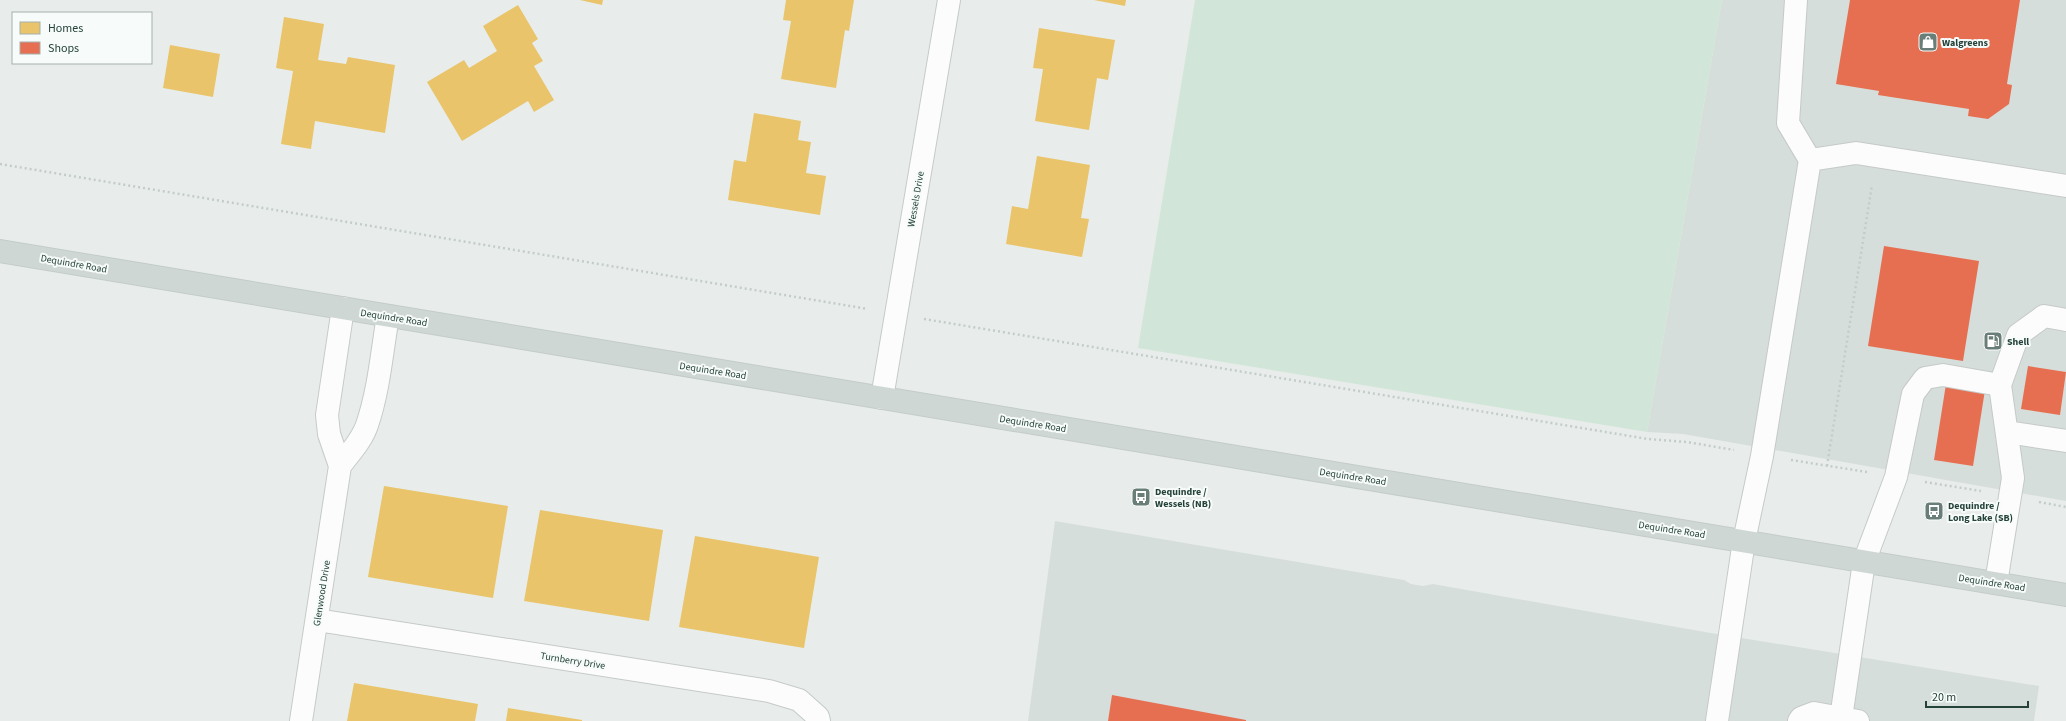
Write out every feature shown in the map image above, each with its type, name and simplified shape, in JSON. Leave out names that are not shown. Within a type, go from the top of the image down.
[{"type":"main road","name":"Dequindre Road","points":[[0,251],[2066,595]]},
{"type":"street","name":"Wessels Drive","points":[[882,398],[949,0]]},
{"type":"street","points":[[1717,721],[1744,541],[1762,456],[1810,160],[1788,124],[1796,0]]},
{"type":"street","points":[[1810,160],[1856,153],[2066,186]]},
{"type":"street","name":"Glenwood Drive","points":[[301,721],[340,466],[329,434],[327,415],[343,308]]},
{"type":"street","name":"Glenwood Drive","points":[[340,466],[360,440],[367,426],[374,401],[388,316]]},
{"type":"street","points":[[1996,583],[2013,478],[2000,385],[2018,335],[2044,316],[2066,320]]},
{"type":"street","points":[[1799,721],[1801,718],[1814,713],[1850,720],[1864,562],[1896,477],[1913,394],[1925,378],[1943,375],[2000,385]]},
{"type":"street","points":[[2007,432],[2066,441]]},
{"type":"street","name":"Turnberry Drive","points":[[317,620],[769,691],[799,700],[818,717],[819,721]]},
{"type":"path","points":[[0,164],[874,310]]},
{"type":"path","points":[[1827,466],[1873,182]]},
{"type":"path","points":[[919,318],[1648,439],[1686,442],[1737,451]]},
{"type":"path","points":[[1787,459],[1871,473]]},
{"type":"path","points":[[1920,481],[1987,492]]},
{"type":"path","points":[[2033,501],[2066,507]]},
{"type":"shaded area","points":[[1722,0],[2066,0],[2066,501],[1683,434],[1647,432]]},
{"type":"shaded area","points":[[1055,521],[1404,580],[1411,584],[1423,586],[1433,584],[1705,632],[2039,686],[2034,721],[1028,721]]},
{"type":"green space","points":[[1195,0],[1722,0],[1647,432],[1138,348]]},
{"type":"building: Homes","points":[[580,0],[603,0],[602,5]]},
{"type":"building: Homes","points":[[786,0],[854,0],[849,31],[845,30],[836,88],[781,79],[791,21],[783,20]]},
{"type":"building: Homes","points":[[1094,0],[1126,0],[1125,6]]},
{"type":"building: Homes","points":[[518,5],[538,39],[532,43],[543,61],[534,66],[554,100],[534,112],[528,101],[462,141],[427,82],[464,60],[469,68],[497,51],[483,26]]},
{"type":"building: Homes","points":[[284,17],[324,24],[318,60],[346,64],[348,57],[395,65],[385,133],[315,121],[311,149],[281,144],[293,71],[276,68]]},
{"type":"building: Homes","points":[[1039,28],[1115,40],[1108,80],[1097,78],[1089,130],[1035,121],[1043,69],[1033,68]]},
{"type":"building: Homes","points":[[170,45],[220,54],[213,97],[163,88]]},
{"type":"building: Homes","points":[[754,113],[801,121],[798,140],[811,142],[806,173],[826,176],[820,215],[728,200],[734,160],[746,162]]},
{"type":"building: Homes","points":[[1037,156],[1090,165],[1081,218],[1089,219],[1082,257],[1006,244],[1012,206],[1028,209]]},
{"type":"building: Homes","points":[[384,486],[508,506],[493,598],[368,577]]},
{"type":"building: Homes","points":[[540,510],[663,530],[649,621],[524,601]]},
{"type":"building: Homes","points":[[695,536],[819,557],[804,648],[679,627]]},
{"type":"building: Homes","points":[[354,683],[478,704],[475,721],[347,721]]},
{"type":"building: Homes","points":[[508,708],[582,720],[582,721],[506,721]]},
{"type":"building: Shops","name":"Walgreens","points":[[1850,0],[2020,0],[2007,84],[2012,85],[2009,104],[1988,119],[1968,116],[1969,109],[1878,95],[1879,91],[1836,84]]},
{"type":"building: Shops","points":[[1884,246],[1979,261],[1963,361],[1868,346]]},
{"type":"building: Shops","points":[[2028,366],[2066,372],[2060,415],[2021,409]]},
{"type":"building: Shops","points":[[1946,384],[1985,390],[1973,466],[1934,460]]},
{"type":"building: Shops","points":[[1112,695],[1246,720],[1246,721],[1108,721]]},
{"type":"place","name":"Walgreens","points":[[1928,42]]},
{"type":"place","name":"Shell","points":[[1993,341]]},
{"type":"place","name":"Dequindre / Wessels (NB)","points":[[1141,497]]},
{"type":"place","name":"Dequindre / Long Lake (SB)","points":[[1934,511]]}]
